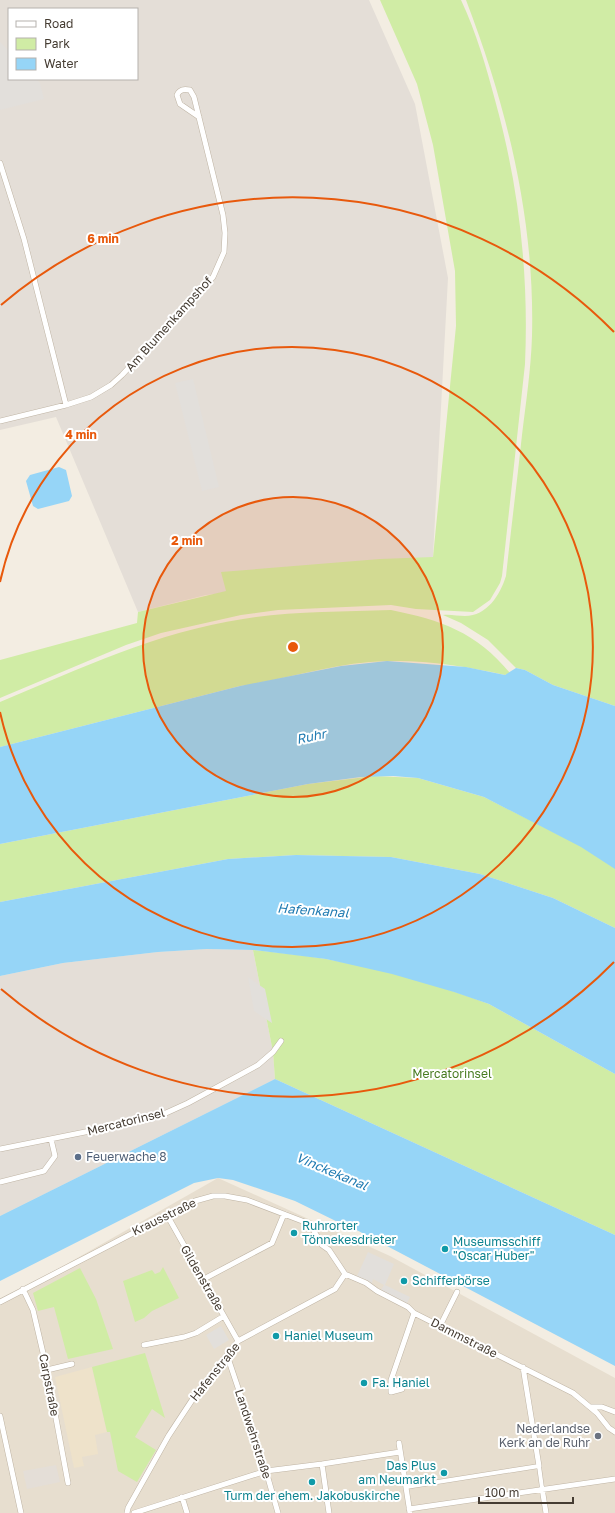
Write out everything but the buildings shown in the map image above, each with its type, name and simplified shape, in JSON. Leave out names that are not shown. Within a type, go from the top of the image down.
[{"type":"street","name":"Am Blumenkampshof","points":[[0,421],[66,405],[100,392],[122,375],[205,287],[218,267],[224,252],[224,224],[199,117],[194,96],[190,90],[184,89],[179,91],[177,95],[180,104],[199,117]]},
{"type":"street","points":[[0,163],[24,239],[66,405]]},
{"type":"street","name":"Mercatorinsel","points":[[0,1149],[125,1124],[166,1113],[188,1103],[258,1065],[273,1052],[281,1042]]},
{"type":"street","points":[[0,1182],[44,1170],[55,1156],[51,1139]]},
{"type":"street","name":"Krausstraße","points":[[0,1302],[195,1201],[213,1196],[225,1196],[247,1200],[310,1224],[322,1245],[329,1250],[345,1274]]},
{"type":"street","points":[[202,1280],[272,1243],[284,1214]]},
{"type":"street","name":"Gildenstraße","points":[[167,1215],[202,1280],[238,1341]]},
{"type":"street","name":"Dammstraße","points":[[345,1274],[366,1283],[377,1291],[408,1307],[414,1313],[572,1393],[590,1407],[609,1428],[615,1432]]},
{"type":"street","name":"Hafenstraße","points":[[127,1513],[128,1508],[169,1435],[196,1394],[238,1341],[335,1289],[345,1274]]},
{"type":"street","name":"Carpstraße","points":[[24,1289],[33,1310],[47,1370],[68,1483]]},
{"type":"street","points":[[440,1326],[457,1292]]},
{"type":"street","points":[[391,1380],[414,1313]]},
{"type":"street","points":[[144,1346],[190,1335],[224,1316]]},
{"type":"street","name":"Landwehrstraße","points":[[227,1355],[266,1471],[278,1513]]},
{"type":"street","points":[[47,1370],[72,1364]]},
{"type":"street","points":[[523,1367],[546,1513]]},
{"type":"street","name":"Dammstraße","points":[[590,1407],[602,1407],[615,1412]]},
{"type":"street","points":[[0,1416],[2,1435],[21,1513]]},
{"type":"street","points":[[609,1428],[615,1436]]},
{"type":"street","points":[[399,1443],[410,1511],[542,1488],[615,1479]]},
{"type":"street","points":[[134,1513],[266,1471],[400,1452]]},
{"type":"street","points":[[322,1464],[329,1513]]},
{"type":"street","points":[[406,1487],[539,1466]]},
{"type":"street","points":[[182,1497],[187,1513]]},
{"type":"shaded area","points":[[0,0],[369,0],[415,104],[448,278],[432,574],[206,595],[138,612],[56,417],[0,430]]},
{"type":"shaded area","points":[[0,42],[8,50],[8,80],[37,80],[40,83],[44,99],[0,110]]},
{"type":"shaded area","points":[[193,379],[219,487],[202,491],[175,383]]},
{"type":"shaded area","points":[[207,949],[253,950],[273,1052],[275,1079],[0,1216],[0,976],[63,963],[158,952]]},
{"type":"shaded area","points":[[248,977],[265,989],[272,1023],[254,1011]]},
{"type":"shaded area","points":[[218,1178],[390,1256],[615,1378],[615,1513],[0,1513],[0,1302]]},
{"type":"shaded area","points":[[368,1252],[394,1264],[385,1285],[410,1297],[407,1303],[381,1290],[384,1285],[373,1279],[372,1283],[357,1276]]},
{"type":"shaded area","points":[[221,1326],[229,1340],[214,1349],[206,1335]]},
{"type":"shaded area","points":[[92,1367],[107,1432],[95,1435],[98,1454],[82,1457],[84,1466],[74,1468],[55,1377]]},
{"type":"shaded area","points":[[56,1465],[60,1482],[27,1489],[23,1471]]},
{"type":"green space","points":[[380,0],[461,0],[476,37],[492,87],[510,165],[516,198],[524,264],[526,330],[525,364],[500,583],[490,600],[473,612],[416,609],[391,605],[278,610],[241,615],[161,633],[126,645],[0,698],[0,660],[137,623],[138,612],[226,591],[221,572],[380,559],[433,557],[456,326],[455,271],[433,145],[417,84]]},
{"type":"green space","points":[[466,0],[615,0],[615,706],[553,685],[525,670],[516,668],[488,640],[461,623],[443,615],[465,616],[480,612],[492,603],[506,576],[531,361],[532,336],[532,293],[529,250],[516,165],[494,81]]},
{"type":"green space","points":[[391,610],[426,618],[456,630],[484,647],[510,673],[505,675],[461,666],[402,661],[350,664],[240,686],[0,747],[0,702],[149,642],[211,625],[261,616],[316,612]]},
{"type":"green space","points":[[374,776],[418,778],[484,797],[583,847],[615,868],[615,928],[553,898],[480,874],[391,857],[296,855],[228,859],[0,902],[0,844],[308,784]]},
{"type":"green space","name":"Mercatorinsel","points":[[253,950],[317,958],[367,967],[409,978],[469,997],[489,1004],[615,1074],[615,1235],[275,1079],[273,1052]]},
{"type":"green space","points":[[163,1267],[179,1298],[152,1311],[144,1318],[135,1322],[123,1281],[152,1270],[155,1274],[160,1272]]},
{"type":"green space","points":[[80,1268],[96,1299],[113,1349],[68,1359],[54,1307],[38,1311],[33,1293]]},
{"type":"green space","points":[[145,1353],[165,1418],[152,1409],[135,1437],[156,1450],[137,1482],[118,1471],[110,1432],[107,1432],[92,1367]]},
{"type":"water","points":[[59,467],[66,470],[72,496],[69,501],[38,509],[33,506],[26,481],[30,475]]},
{"type":"water","name":"Ruhr","points":[[387,661],[466,667],[505,675],[516,668],[525,670],[553,685],[615,706],[615,869],[581,847],[484,797],[418,778],[393,776],[361,777],[308,784],[0,844],[0,747],[240,686],[341,666]]},
{"type":"water","name":"Hafenkanal","points":[[296,855],[391,857],[480,874],[553,898],[615,928],[615,1074],[489,1004],[392,974],[326,959],[253,950],[207,949],[158,952],[63,963],[0,976],[0,902],[228,859]]},
{"type":"water","name":"Vinckekanal","points":[[275,1079],[615,1235],[615,1366],[349,1226],[348,1227],[295,1201],[233,1180],[218,1178],[194,1183],[0,1281],[0,1216]]},
{"type":"place","name":"Feuerwache 8","points":[[78,1157]]},
{"type":"place","name":"Ruhrorter Tönnekesdrieter","points":[[294,1233]]},
{"type":"place","name":"Museumsschiff \"Oscar Huber\"","points":[[445,1249]]},
{"type":"place","name":"Schifferbörse","points":[[404,1281]]},
{"type":"place","name":"Haniel Museum","points":[[276,1336]]},
{"type":"place","name":"Fa. Haniel","points":[[364,1383]]},
{"type":"place","name":"Nederlandse Kerk an de Ruhr","points":[[598,1436]]},
{"type":"place","name":"Das Plus am Neumarkt","points":[[444,1473]]},
{"type":"place","name":"Turm der ehem. Jakobuskirche","points":[[312,1482]]}]
